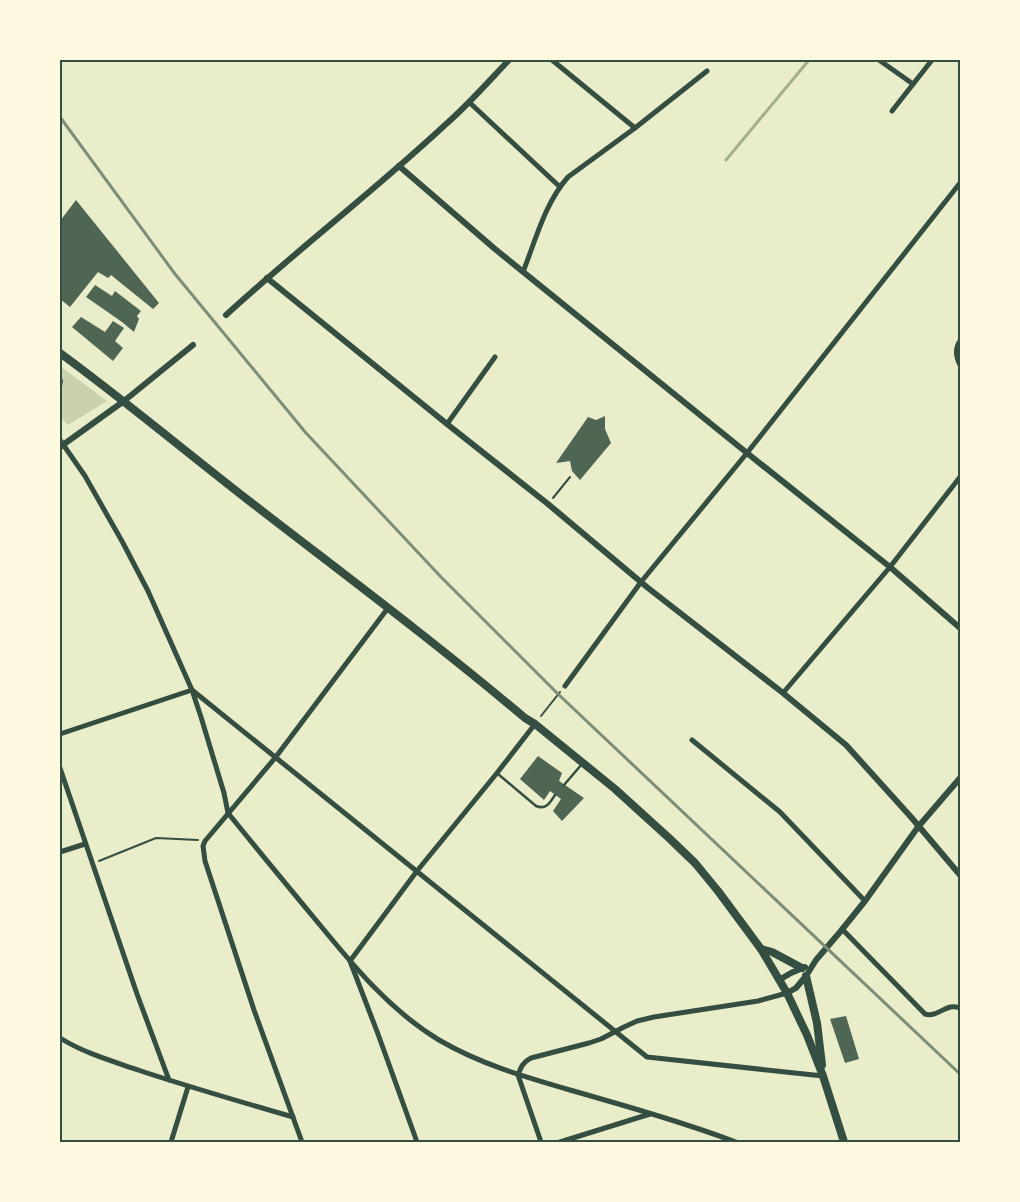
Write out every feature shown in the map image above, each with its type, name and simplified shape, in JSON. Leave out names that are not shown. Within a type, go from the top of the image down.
[{"type":"main road","points":[[60,353],[469,670],[628,801],[695,863],[761,949],[787,993],[807,1035],[823,1076],[844,1142]]},
{"type":"main road","points":[[761,949],[802,968]]},
{"type":"main road","points":[[806,976],[817,1023],[823,1076]]},
{"type":"street","points":[[226,315],[446,125],[509,60]]},
{"type":"street","points":[[552,60],[635,128]]},
{"type":"street","points":[[879,60],[913,84]]},
{"type":"street","points":[[892,111],[932,60]]},
{"type":"street","points":[[523,272],[550,202],[568,177],[635,128],[707,71]]},
{"type":"street","points":[[469,102],[560,187]]},
{"type":"street","points":[[398,166],[523,272],[890,567],[960,628]]},
{"type":"street","points":[[565,686],[641,582],[747,453],[960,183]]},
{"type":"street","points":[[267,278],[548,504],[641,582],[846,745],[960,875]]},
{"type":"street","points":[[959,342],[956,350],[960,365]]},
{"type":"street","points":[[193,345],[124,401],[61,444],[85,476],[148,591],[192,690],[224,793],[228,814],[350,961],[409,1019],[439,1040],[484,1062],[518,1075],[697,1127],[736,1142]]},
{"type":"street","points":[[447,424],[495,357]]},
{"type":"street","points":[[783,693],[890,567],[960,478]]},
{"type":"street","points":[[302,1142],[254,1010],[205,861],[203,846],[205,840],[275,758],[388,608]]},
{"type":"street","points":[[60,734],[192,690]]},
{"type":"street","points":[[192,690],[647,1057],[823,1076]]},
{"type":"street","points":[[350,961],[417,871],[535,724]]},
{"type":"street","points":[[692,740],[780,812],[865,901]]},
{"type":"street","points":[[60,768],[137,994],[170,1080]]},
{"type":"street","points":[[541,1142],[518,1075],[521,1066],[525,1062],[531,1058],[589,1043],[638,1021],[758,1001],[787,993],[796,988],[806,976],[811,966],[865,901],[918,827],[960,778]]},
{"type":"street","points":[[60,852],[85,844]]},
{"type":"street","points":[[841,931],[925,1014],[931,1015],[951,1006],[960,1008]]},
{"type":"street","points":[[350,961],[417,1142]]},
{"type":"street","points":[[779,980],[802,968],[811,966]]},
{"type":"street","points":[[60,1038],[101,1057],[188,1087],[293,1117]]},
{"type":"street","points":[[171,1142],[188,1087]]},
{"type":"street","points":[[560,1142],[650,1113]]},
{"type":"lane","points":[[564,785],[583,763]]},
{"type":"lane","points":[[497,773],[536,806],[542,808],[547,806],[556,795]]},
{"type":"path","points":[[60,375],[62,382],[60,391]]},
{"type":"path","points":[[548,504],[570,477]]},
{"type":"path","points":[[535,724],[565,686]]},
{"type":"path","points":[[93,863],[156,838],[205,840]]},
{"type":"green space","points":[[60,366],[107,401],[68,425],[60,417]]},
{"type":"building","points":[[76,200],[159,303],[153,309],[111,275],[108,278],[98,272],[70,307],[60,299],[60,221]]},
{"type":"building","points":[[95,285],[112,296],[115,291],[141,311],[137,316],[139,319],[134,332],[86,297]]},
{"type":"building","points":[[81,317],[105,332],[113,321],[124,328],[115,341],[123,348],[113,361],[72,327]]},
{"type":"building","points":[[605,416],[605,429],[611,443],[580,480],[572,471],[570,461],[556,463],[588,417],[596,420]]},
{"type":"building","points":[[538,756],[562,773],[559,781],[584,798],[562,821],[553,811],[561,799],[550,791],[544,800],[520,779]]},
{"type":"building","points":[[846,1016],[859,1059],[845,1063],[830,1019]]},
{"type":"waterway","points":[[726,160],[809,60]]},
{"type":"railway","points":[[60,117],[175,274],[306,433],[441,577],[558,694],[960,1074]]}]
